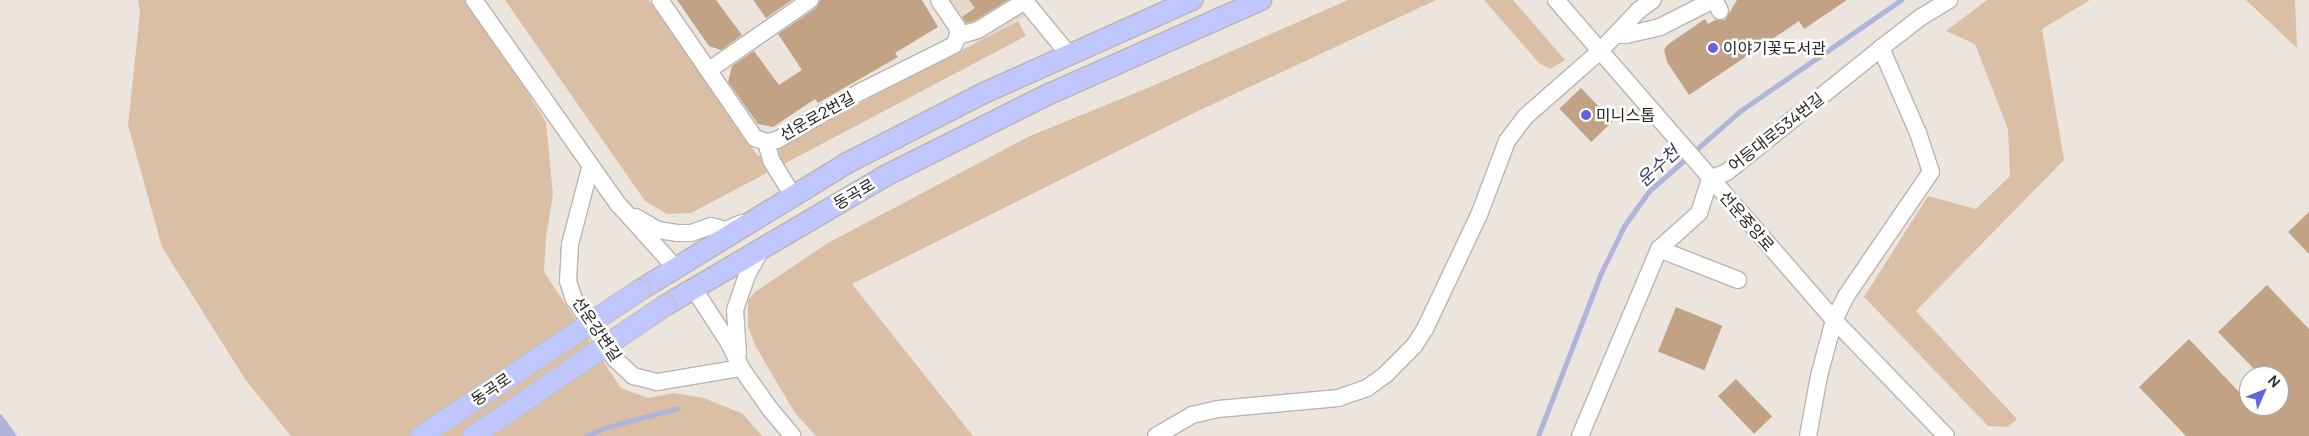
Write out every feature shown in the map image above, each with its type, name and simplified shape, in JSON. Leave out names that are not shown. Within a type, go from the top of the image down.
[{"type":"main road","name":"동곡로","points":[[421,436],[675,267],[846,163],[986,92],[1192,0]]},
{"type":"main road","name":"동곡로","points":[[473,436],[666,306],[883,177],[1049,94],[1262,0]]},
{"type":"street","points":[[474,0],[590,168],[618,204],[675,267]]},
{"type":"street","name":"선운로2번길","points":[[660,0],[755,138],[766,142],[777,140],[858,93],[954,45],[958,36]]},
{"type":"street","points":[[709,70],[810,0]]},
{"type":"street","points":[[939,0],[957,27],[958,36],[978,30],[1024,0],[1070,56]]},
{"type":"street","name":"선운중앙로","points":[[1556,0],[1599,52],[1834,320],[1946,436]]},
{"type":"street","points":[[1156,436],[1192,415],[1218,409],[1338,398],[1367,388],[1386,374],[1414,346],[1424,329],[1479,215],[1506,141],[1525,117],[1599,52],[1653,0]]},
{"type":"street","name":"어등대로534번길","points":[[1580,436],[1659,249],[1699,213],[1708,176],[1728,172],[1881,48],[1921,17],[1949,0]]},
{"type":"street","points":[[1616,35],[1626,35],[1660,28],[1713,4]]},
{"type":"street","points":[[1808,436],[1819,376],[1834,320],[1846,296],[1931,172],[1918,133],[1881,48]]},
{"type":"street","points":[[766,142],[771,160],[793,196]]},
{"type":"street","name":"선운강변길","points":[[590,168],[570,244],[568,281],[574,299],[615,359],[633,376],[657,382],[741,368]]},
{"type":"street","points":[[618,204],[644,223],[658,230],[677,233],[691,233],[711,226],[726,230],[768,212]]},
{"type":"street","points":[[741,368],[735,310],[748,273],[762,248]]},
{"type":"street","points":[[1659,249],[1738,280]]},
{"type":"street","points":[[694,289],[729,343],[741,368],[770,409],[793,436]]},
{"type":"shaded area","points":[[138,0],[464,0],[505,57],[546,122],[553,195],[546,237],[544,272],[621,388],[648,398],[674,393],[704,398],[743,414],[762,436],[291,436],[245,379],[162,247],[128,125],[140,13]]},
{"type":"shaded area","points":[[505,0],[649,0],[758,156],[1018,21],[1026,36],[691,213],[667,214],[645,201]]},
{"type":"shaded area","points":[[946,0],[1015,0],[1026,16],[976,43]]},
{"type":"shaded area","points":[[1348,0],[1436,0],[1196,112],[852,284],[973,436],[816,436],[795,413],[756,347],[748,327],[748,301],[755,292],[828,243],[1030,136],[1150,87]]},
{"type":"shaded area","points":[[1484,0],[1513,0],[1565,60],[1550,69],[1539,63]]},
{"type":"shaded area","points":[[1987,0],[2090,0],[2042,29],[2064,160],[1916,311],[2017,419],[2008,427],[1988,426],[1864,297],[1928,196],[1976,209],[2010,176],[2008,129],[1975,44],[1946,31]]},
{"type":"shaded area","points":[[2246,0],[2295,0],[2297,48]]},
{"type":"water","points":[[0,414],[2,415],[17,436],[0,436]]},
{"type":"building","points":[[677,0],[716,0],[742,35],[721,50],[709,46]]},
{"type":"building","points":[[753,0],[792,0],[766,18]]},
{"type":"building","points":[[820,0],[922,0],[938,27],[895,53],[898,57],[818,103],[815,99],[773,127],[758,124],[728,82],[732,66],[754,51],[779,85],[802,70],[778,34],[816,8]]},
{"type":"building","points":[[969,0],[1008,0],[974,21],[966,23],[962,17],[975,8]]},
{"type":"building","name":"이야기꽃도서관","points":[[1737,0],[1847,0],[1804,29],[1799,21],[1689,95],[1667,62],[1664,50],[1667,45],[1705,19],[1708,24],[1715,20],[1725,20]]},
{"type":"building","name":"미니스톱","points":[[1581,88],[1613,121],[1591,142],[1559,109]]},
{"type":"building","points":[[2309,212],[2309,254],[2288,232]]},
{"type":"building","points":[[2267,285],[2309,329],[2309,436],[2186,436],[2139,387],[2189,339],[2239,392],[2239,416],[2289,416],[2289,366],[2251,366],[2218,332]]},
{"type":"building","points":[[1676,307],[1722,326],[1704,370],[1658,352]]},
{"type":"building","points":[[1736,379],[1772,416],[1754,434],[1718,396]]},
{"type":"waterway","name":"운수천","points":[[1538,436],[1601,273],[1624,226],[1649,191],[1740,111],[1901,0]]},
{"type":"waterway","points":[[586,436],[607,427],[678,408]]},
{"type":"place","name":"이야기꽃도서관","points":[[1713,48]]},
{"type":"place","name":"미니스톱","points":[[1586,115]]}]
